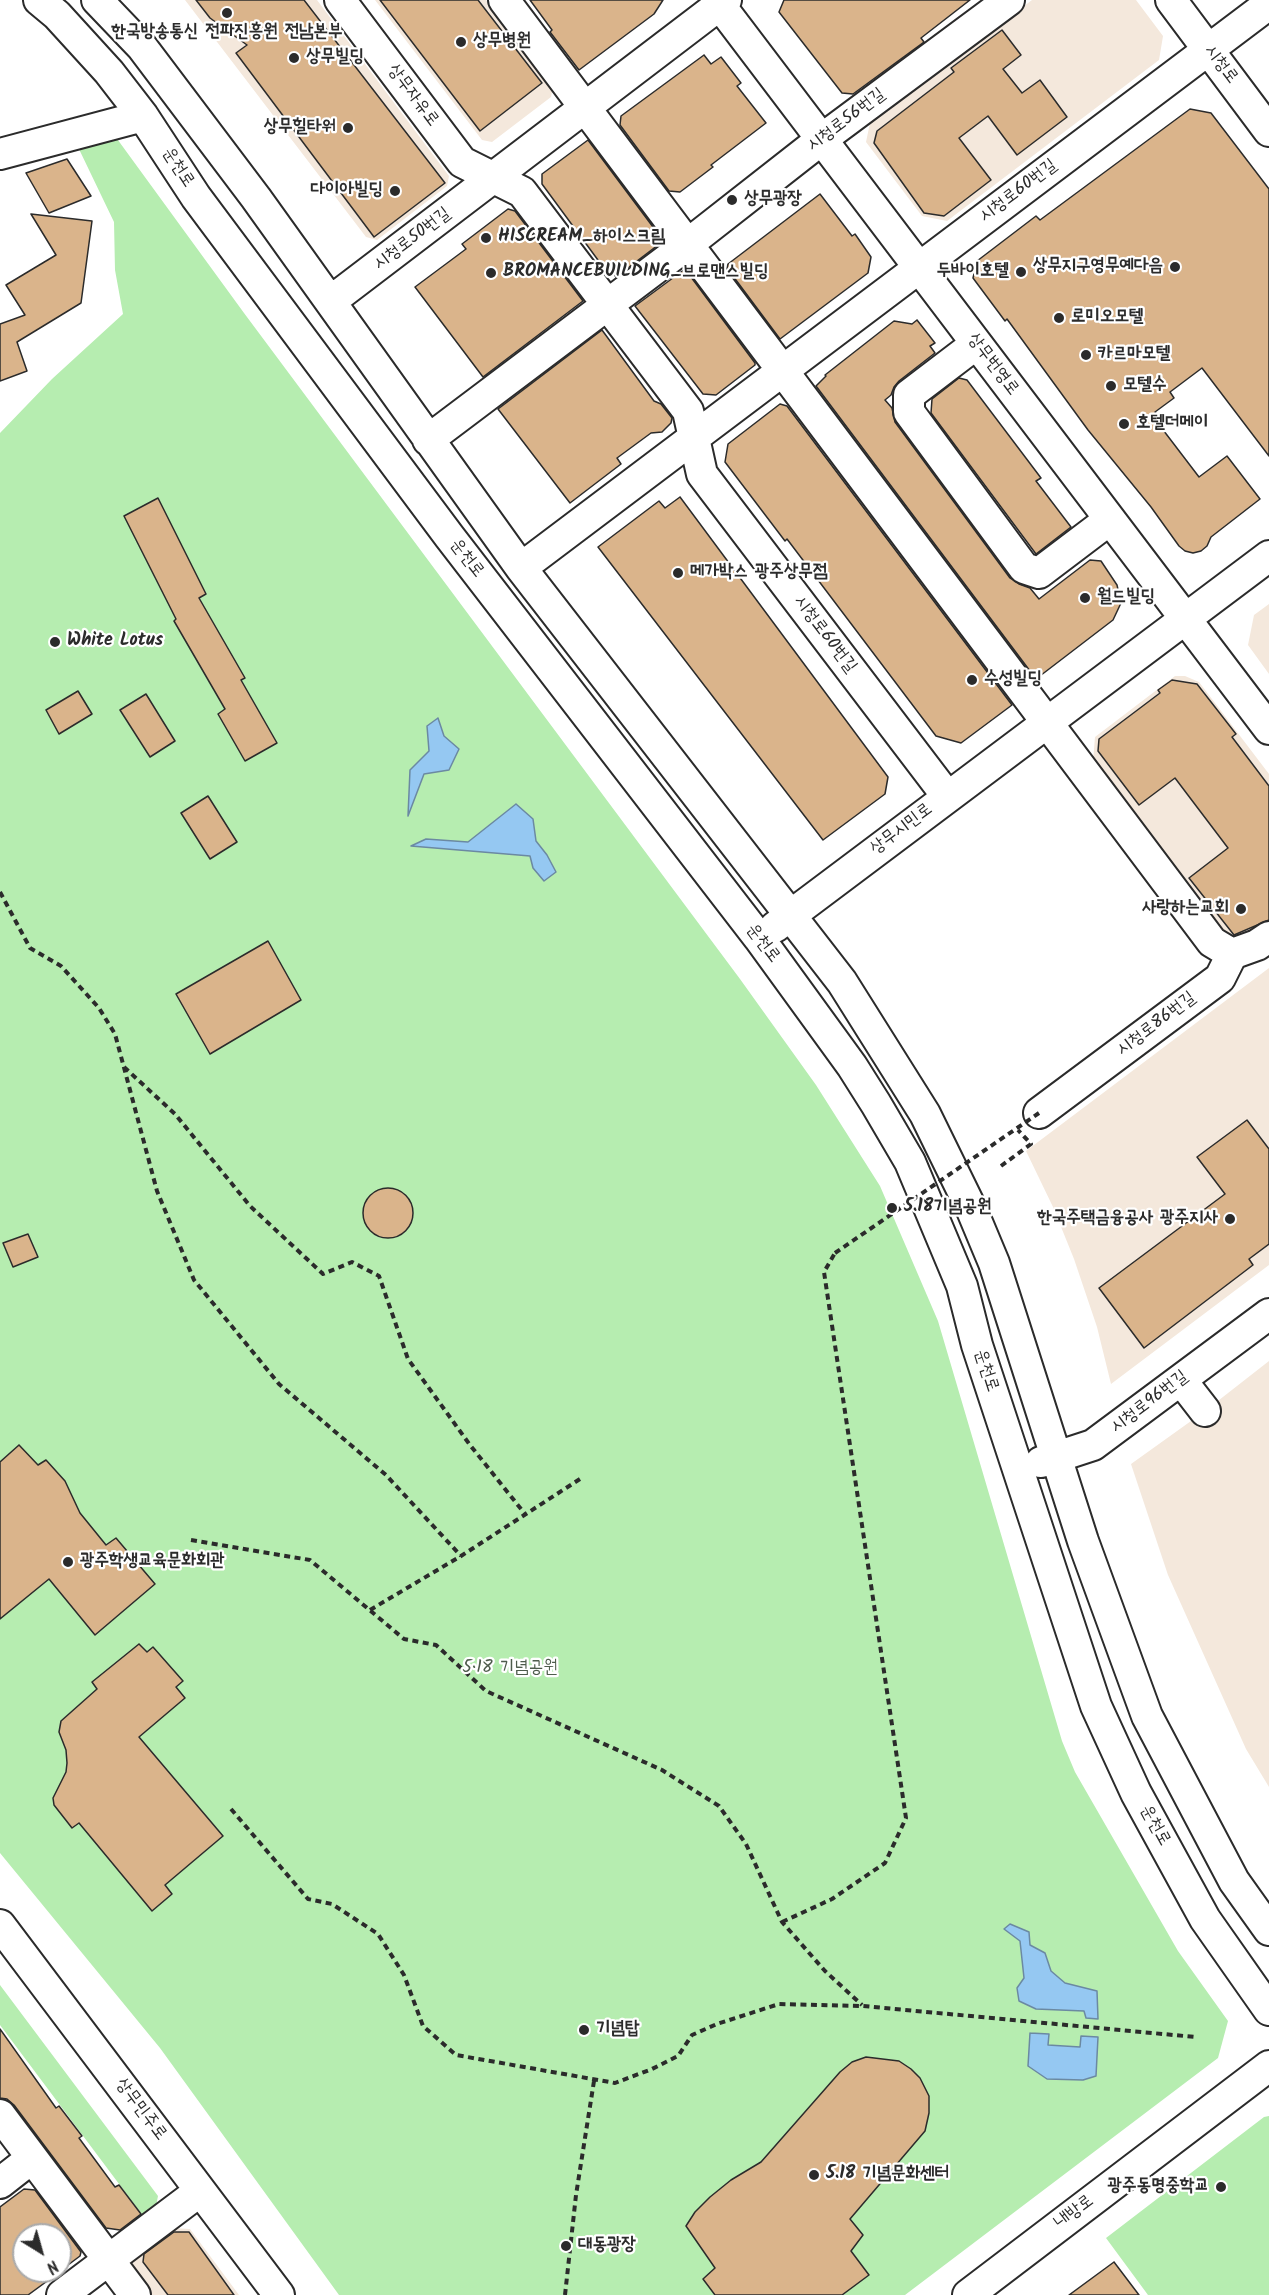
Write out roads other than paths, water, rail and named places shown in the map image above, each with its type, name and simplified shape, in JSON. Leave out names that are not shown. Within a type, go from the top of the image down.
[{"type":"street","points":[[97,0],[142,47],[331,302],[520,568],[842,982],[883,1045],[939,1140],[994,1263],[1058,1457],[1083,1541],[1147,1716],[1234,1881],[1269,1930]]},
{"type":"street","name":"상무자유로","points":[[340,0],[462,162],[496,178]]},
{"type":"street","points":[[504,0],[1212,942],[1232,954],[1257,945],[1269,937]]},
{"type":"street","name":"시청로56번길","points":[[428,440],[688,244],[822,139],[1009,0]]},
{"type":"street","name":"시청로","points":[[1171,0],[1269,131]]},
{"type":"street","name":"시청로50번길","points":[[331,302],[496,178],[721,2]]},
{"type":"street","name":"상무번영로","points":[[721,2],[976,344],[1269,729]]},
{"type":"street","name":"운천로","points":[[56,5],[143,116],[196,197],[434,517],[759,938],[852,1066],[910,1162],[962,1287],[977,1345],[1096,1706],[1136,1793],[1205,1919],[1269,2010]]},
{"type":"street","name":"시청로60번길","points":[[520,568],[1259,14]]},
{"type":"street","points":[[0,154],[143,116]]},
{"type":"street","points":[[496,178],[522,192],[688,411],[693,438]]},
{"type":"street","points":[[976,344],[909,395],[909,412],[1024,568],[1039,573],[1109,520]]},
{"type":"street","name":"시청로60번길","points":[[693,438],[702,474],[947,796]]},
{"type":"street","name":"상무시민로","points":[[759,938],[1269,556]]},
{"type":"street","name":"시청로86번길","points":[[1029,1121],[1220,978],[1232,954]]},
{"type":"street","name":"시청로96번길","points":[[1017,1467],[1093,1445],[1269,1314]]},
{"type":"street","points":[[1181,1380],[1205,1410]]},
{"type":"street","name":"상무민주로","points":[[0,1925],[279,2295]]},
{"type":"street","name":"내방로","points":[[968,2295],[1269,2066]]},
{"type":"street","points":[[0,2115],[135,2295]]},
{"type":"street","points":[[0,2183],[32,2158]]},
{"type":"street","points":[[62,2295],[200,2190]]},
{"type":"water","points":[[438,718],[444,736],[459,749],[449,770],[424,774],[408,816],[410,770],[429,751],[427,726]]},
{"type":"water","points":[[516,804],[533,819],[536,841],[556,872],[544,881],[533,868],[530,856],[411,846],[426,839],[468,842]]},
{"type":"water","points":[[1010,1924],[1029,1932],[1030,1945],[1045,1953],[1051,1971],[1065,1983],[1097,1991],[1098,2019],[1086,2018],[1084,2011],[1036,2009],[1019,2001],[1017,1988],[1024,1978],[1020,1941],[1004,1929]]},
{"type":"water","points":[[1030,2033],[1049,2034],[1048,2045],[1080,2047],[1081,2036],[1098,2037],[1096,2076],[1083,2080],[1047,2079],[1028,2066]]},
{"type":"place","name":"한국방송통신 전파진흥원 전남본부","points":[[227,13]]},
{"type":"place","name":"상무병원","points":[[461,42]]},
{"type":"place","name":"상무빌딩","points":[[294,58]]},
{"type":"place","name":"상무힐타워","points":[[348,128]]},
{"type":"place","name":"다이아빌딩","points":[[395,191]]},
{"type":"place","name":"상무광장","points":[[732,200]]},
{"type":"place","name":"HISCREAM_하이스크림","points":[[486,238]]},
{"type":"place","name":"상무지구영무예다음","points":[[1175,267]]},
{"type":"place","name":"두바이호텔","points":[[1021,272]]},
{"type":"place","name":"BROMANCEBUILDING_브로맨스빌딩","points":[[491,273]]},
{"type":"place","name":"로미오모텔","points":[[1059,318]]},
{"type":"place","name":"카르마모텔","points":[[1086,355]]},
{"type":"place","name":"모텔수","points":[[1111,386]]},
{"type":"place","name":"호텔더메이","points":[[1124,424]]},
{"type":"place","name":"메가박스 광주상무점","points":[[678,573]]},
{"type":"place","name":"월드빌딩","points":[[1085,598]]},
{"type":"place","name":"White Lotus","points":[[55,642]]},
{"type":"place","name":"수성빌딩","points":[[972,680]]},
{"type":"place","name":"사랑하는교회","points":[[1241,909]]},
{"type":"place","name":"5.18기념공원","points":[[892,1208]]},
{"type":"place","name":"한국주택금융공사 광주지사","points":[[1230,1219]]},
{"type":"place","name":"광주학생교육문화회관","points":[[68,1562]]},
{"type":"place","name":"기념탑","points":[[584,2030]]},
{"type":"place","name":"5.18 기념문화센터","points":[[814,2175]]},
{"type":"place","name":"광주동명중학교","points":[[1221,2187]]},
{"type":"place","name":"대동광장","points":[[566,2246]]},
{"type":"park label","name":"5·18 기념공원","points":[[510,1669]]}]
